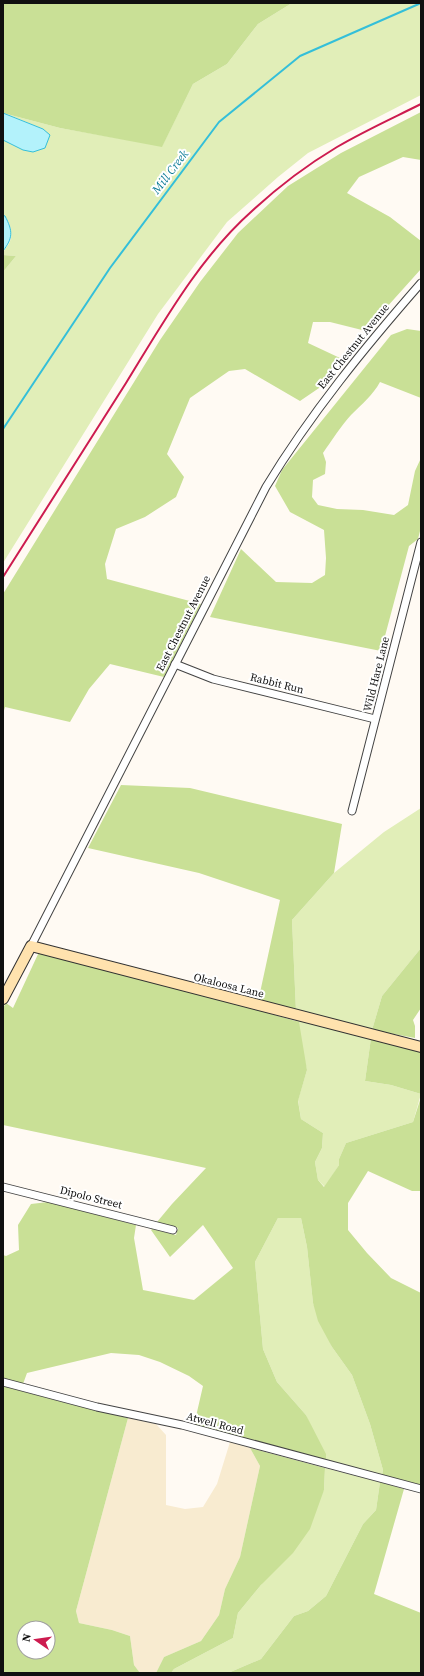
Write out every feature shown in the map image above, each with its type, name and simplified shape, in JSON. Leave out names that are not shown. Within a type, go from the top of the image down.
[{"type":"street","name":"East Chestnut Avenue","points":[[3,999],[266,487],[284,457],[340,379],[421,283]]},
{"type":"street","name":"Wild Hare Lane","points":[[352,811],[421,542]]},
{"type":"street","name":"Rabbit Run","points":[[175,664],[213,679],[375,719]]},
{"type":"street","name":"Okaloosa Lane","points":[[31,946],[421,1047]]},
{"type":"street","name":"Dipolo Street","points":[[3,1187],[173,1230]]},
{"type":"street","name":"Atwell Road","points":[[3,1382],[97,1407],[182,1425],[421,1489]]},
{"type":"shaded area","points":[[128,1418],[156,1424],[166,1435],[166,1505],[185,1509],[203,1507],[217,1484],[230,1442],[250,1448],[260,1466],[240,1557],[225,1589],[219,1615],[201,1641],[164,1657],[156,1673],[140,1673],[134,1665],[130,1636],[112,1630],[79,1623],[76,1611]]},
{"type":"green space","points":[[3,3],[292,3],[258,24],[227,64],[193,84],[162,147],[60,128],[3,113]]},
{"type":"green space","points":[[292,3],[421,3],[421,95],[308,153],[227,222],[158,314],[3,563],[3,272],[16,256],[3,255],[10,241],[11,234],[9,223],[3,215],[3,140],[23,150],[43,129],[7,114],[60,128],[162,146],[193,84],[227,64],[258,24]]},
{"type":"green space","points":[[421,112],[421,160],[403,157],[359,177],[347,193],[390,217],[421,241],[421,269],[386,308],[362,330],[330,322],[313,322],[308,343],[340,358],[322,386],[300,401],[245,369],[229,371],[190,398],[167,454],[184,477],[176,497],[145,517],[116,529],[105,564],[107,579],[201,604],[164,677],[110,664],[89,689],[70,722],[5,707],[3,714],[3,594],[160,340],[200,282],[238,233],[288,186],[341,153]]},
{"type":"green space","points":[[3,255],[16,256],[3,272]]},
{"type":"green space","points":[[407,329],[421,331],[421,398],[380,382],[371,395],[351,415],[323,453],[326,462],[325,474],[313,480],[312,497],[318,505],[337,509],[363,510],[394,515],[408,505],[415,471],[421,458],[421,527],[418,539],[409,546],[381,651],[210,617],[241,549],[276,582],[312,583],[325,575],[326,558],[324,530],[290,512],[275,486],[282,470],[391,335]]},
{"type":"green space","points":[[121,785],[190,788],[342,824],[334,873],[292,920],[296,1011],[258,1002],[280,900],[199,873],[88,848]]},
{"type":"green space","points":[[421,808],[421,948],[382,996],[372,1030],[296,1011],[292,920],[334,873],[384,832]]},
{"type":"green space","points":[[421,948],[421,1008],[413,1020],[415,1026],[415,1038],[372,1030],[382,996]]},
{"type":"green space","points":[[39,952],[237,1004],[299,1022],[307,1070],[298,1101],[301,1119],[323,1133],[322,1148],[315,1162],[318,1180],[324,1187],[339,1165],[339,1159],[346,1143],[413,1122],[421,1097],[421,1191],[412,1191],[368,1171],[348,1203],[348,1230],[391,1278],[421,1293],[421,1485],[382,1475],[383,1470],[370,1424],[352,1375],[332,1347],[318,1321],[313,1303],[307,1247],[301,1218],[278,1218],[255,1262],[263,1349],[277,1382],[306,1415],[326,1454],[326,1461],[194,1425],[203,1386],[189,1376],[160,1362],[139,1355],[111,1353],[27,1373],[23,1384],[3,1379],[3,1255],[6,1256],[19,1250],[18,1225],[31,1204],[48,1202],[136,1225],[134,1238],[143,1290],[194,1300],[233,1268],[203,1225],[170,1257],[151,1230],[176,1235],[178,1228],[157,1222],[206,1168],[3,1125],[3,1008],[6,1003],[13,1008]]},
{"type":"green space","points":[[296,1020],[371,1038],[365,1081],[391,1085],[421,1094],[413,1122],[346,1143],[339,1159],[339,1165],[325,1187],[318,1180],[315,1162],[322,1148],[323,1133],[301,1119],[298,1100],[307,1070]]},
{"type":"green space","points":[[371,1038],[421,1051],[421,1094],[391,1085],[365,1081]]},
{"type":"green space","points":[[278,1218],[301,1218],[307,1247],[313,1303],[332,1347],[352,1375],[370,1424],[383,1470],[382,1475],[326,1461],[306,1415],[277,1382],[263,1349],[255,1262]]},
{"type":"green space","points":[[3,1386],[128,1418],[76,1611],[79,1623],[112,1630],[130,1636],[134,1665],[140,1673],[3,1673]]},
{"type":"green space","points":[[250,1448],[325,1468],[324,1490],[310,1529],[293,1553],[261,1585],[238,1613],[233,1638],[174,1669],[171,1673],[156,1673],[164,1657],[201,1641],[219,1615],[225,1589],[240,1557],[260,1466]]},
{"type":"green space","points":[[325,1468],[380,1482],[376,1510],[363,1524],[326,1596],[308,1611],[294,1616],[261,1659],[228,1673],[171,1673],[174,1669],[233,1638],[238,1613],[261,1585],[324,1490]]},
{"type":"green space","points":[[380,1482],[404,1489],[374,1594],[421,1613],[421,1673],[228,1673],[261,1659],[294,1616],[308,1611],[326,1596],[363,1524],[376,1510]]},
{"type":"water","points":[[3,113],[43,129],[50,135],[45,148],[33,152],[23,150],[3,140]]},
{"type":"water","points":[[3,215],[8,221],[11,234],[9,242],[3,251]]},
{"type":"waterway","name":"Mill Creek","points":[[3,429],[110,268],[219,122],[300,56],[421,3]]},
{"type":"railway","points":[[3,577],[168,315],[215,249],[233,229],[272,193],[304,169],[347,141],[421,104]]}]
